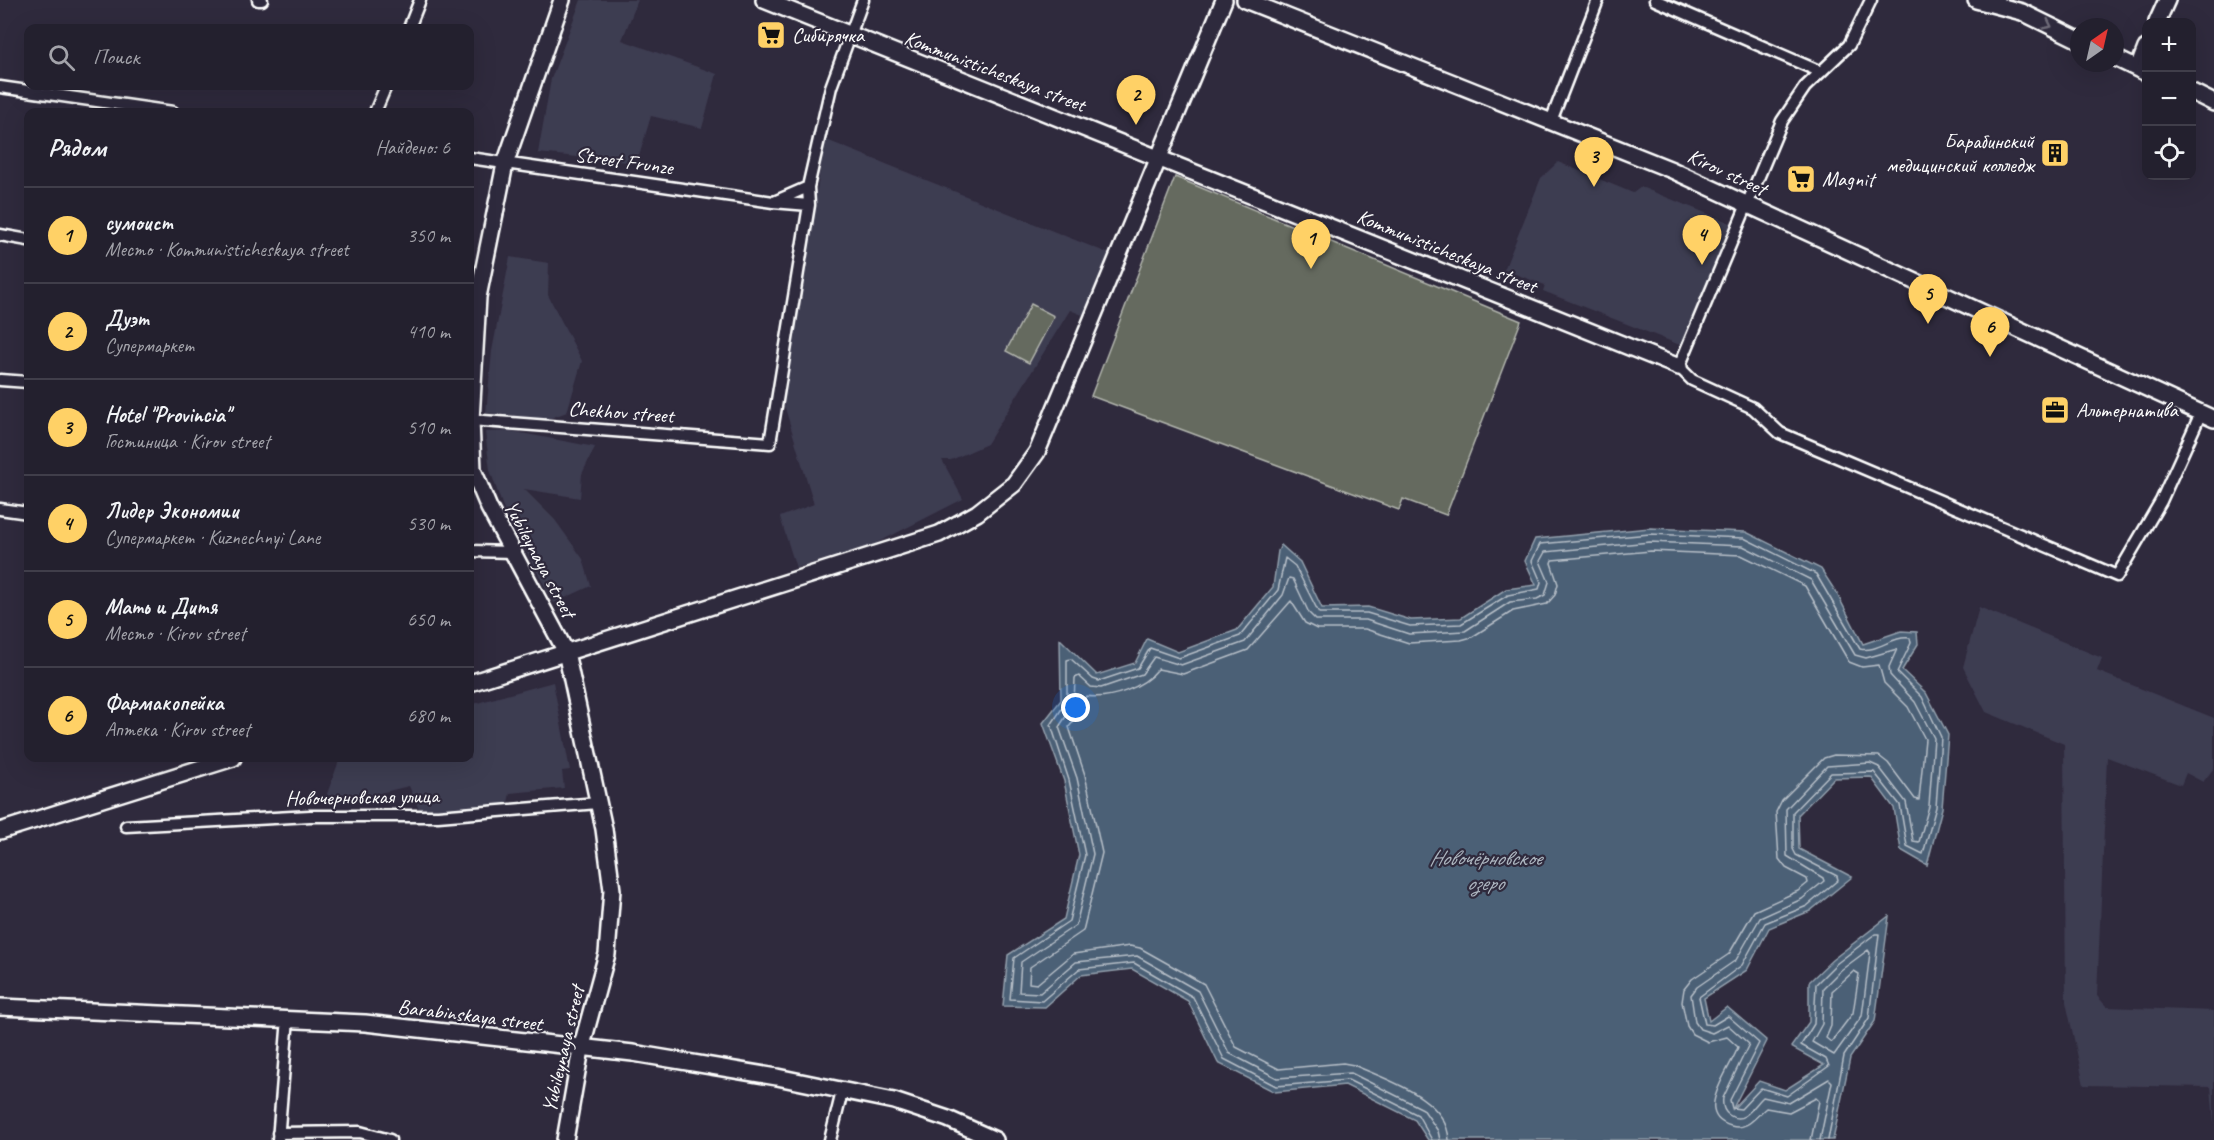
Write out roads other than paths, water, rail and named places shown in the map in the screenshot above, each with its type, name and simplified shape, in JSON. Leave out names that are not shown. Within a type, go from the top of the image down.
[{"type":"street","points":[[411,24],[420,0]]},
{"type":"street","name":"Yubileynaya street","points":[[474,296],[505,164],[562,0]]},
{"type":"street","name":"Kommunisticheskaya street","points":[[764,0],[1679,367]]},
{"type":"street","points":[[809,205],[808,187],[831,87],[863,0]]},
{"type":"street","points":[[474,682],[939,534],[977,513],[1014,484],[1037,452],[1224,0]]},
{"type":"street","name":"Kirov street","points":[[1245,0],[1672,170],[2207,416]]},
{"type":"street","points":[[1551,121],[1598,0]]},
{"type":"street","points":[[1655,0],[1821,72]]},
{"type":"street","points":[[1871,0],[1849,45],[1805,87],[1782,121],[1749,206],[1679,367],[1692,380],[1754,408],[1780,433],[2117,576],[2162,501],[2207,416]]},
{"type":"street","points":[[1976,0],[2022,12],[2070,36]]},
{"type":"street","points":[[2159,18],[2167,0]]},
{"type":"street","points":[[2124,62],[2142,71]]},
{"type":"street","points":[[0,87],[145,108]]},
{"type":"street","points":[[377,108],[384,90]]},
{"type":"street","points":[[2196,94],[2214,102]]},
{"type":"street","name":"Street Frunze","points":[[474,159],[773,202],[809,205]]},
{"type":"street","points":[[773,202],[808,187]]},
{"type":"street","name":"Chekhov street","points":[[474,420],[770,443],[809,205]]},
{"type":"street","points":[[0,235],[24,239]]},
{"type":"street","points":[[0,380],[24,382]]},
{"type":"street","name":"Yubileynaya street","points":[[474,472],[489,508],[566,652],[598,803],[612,890],[607,954],[581,1048],[565,1140]]},
{"type":"street","points":[[0,509],[24,512]]},
{"type":"street","points":[[474,551],[514,552]]},
{"type":"street","points":[[0,831],[219,762]]},
{"type":"street","name":"Новочерновская улица","points":[[126,826],[310,816],[438,816],[598,803]]},
{"type":"street","name":"Barabinskaya street","points":[[0,1007],[365,1023],[633,1053],[777,1077],[894,1101],[948,1119],[995,1140]]},
{"type":"street","points":[[288,1018],[278,1136],[360,1132],[390,1140]]},
{"type":"street","points":[[830,1140],[842,1092]]},
{"type":"water","name":"Новочёрновское озеро","points":[[1650,528],[1746,532],[1821,569],[1863,644],[1901,631],[1917,632],[1918,644],[1902,670],[1926,693],[1948,735],[1942,808],[1927,865],[1901,850],[1894,808],[1871,777],[1834,778],[1798,815],[1799,849],[1852,877],[1810,911],[1769,928],[1747,970],[1704,998],[1709,1021],[1727,1007],[1767,1041],[1732,1110],[1759,1081],[1785,1090],[1824,1065],[1791,1047],[1809,1022],[1809,982],[1832,960],[1889,916],[1875,1021],[1850,1058],[1833,1140],[1428,1140],[1415,1120],[1345,1085],[1275,1092],[1218,1063],[1188,1001],[1132,969],[1081,975],[1045,1007],[1003,1006],[1008,955],[1064,919],[1079,855],[1064,781],[1043,723],[1061,700],[1060,639],[1097,675],[1135,663],[1147,639],[1178,652],[1237,630],[1273,587],[1278,551],[1281,545],[1300,562],[1322,608],[1368,607],[1411,620],[1461,618],[1506,589],[1536,585],[1525,561],[1535,539]]},
{"type":"place","name":"Сибирячка","points":[[771,35]]},
{"type":"place","name":"Дуэт","points":[[1136,125]]},
{"type":"place","name":"Барабинский медицинский колледж","points":[[2055,153]]},
{"type":"place","name":"Magnit","points":[[1801,179]]},
{"type":"place","name":"Hotel \"Provincia\"","points":[[1594,187]]},
{"type":"place","name":"Лидер Экономии","points":[[1702,265]]},
{"type":"place","name":"сумоист","points":[[1311,269]]},
{"type":"place","name":"Мать и Дитя","points":[[1928,324]]},
{"type":"place","name":"Фармакопейка","points":[[1990,357]]},
{"type":"place","name":"Альтернатива","points":[[2055,410]]}]
